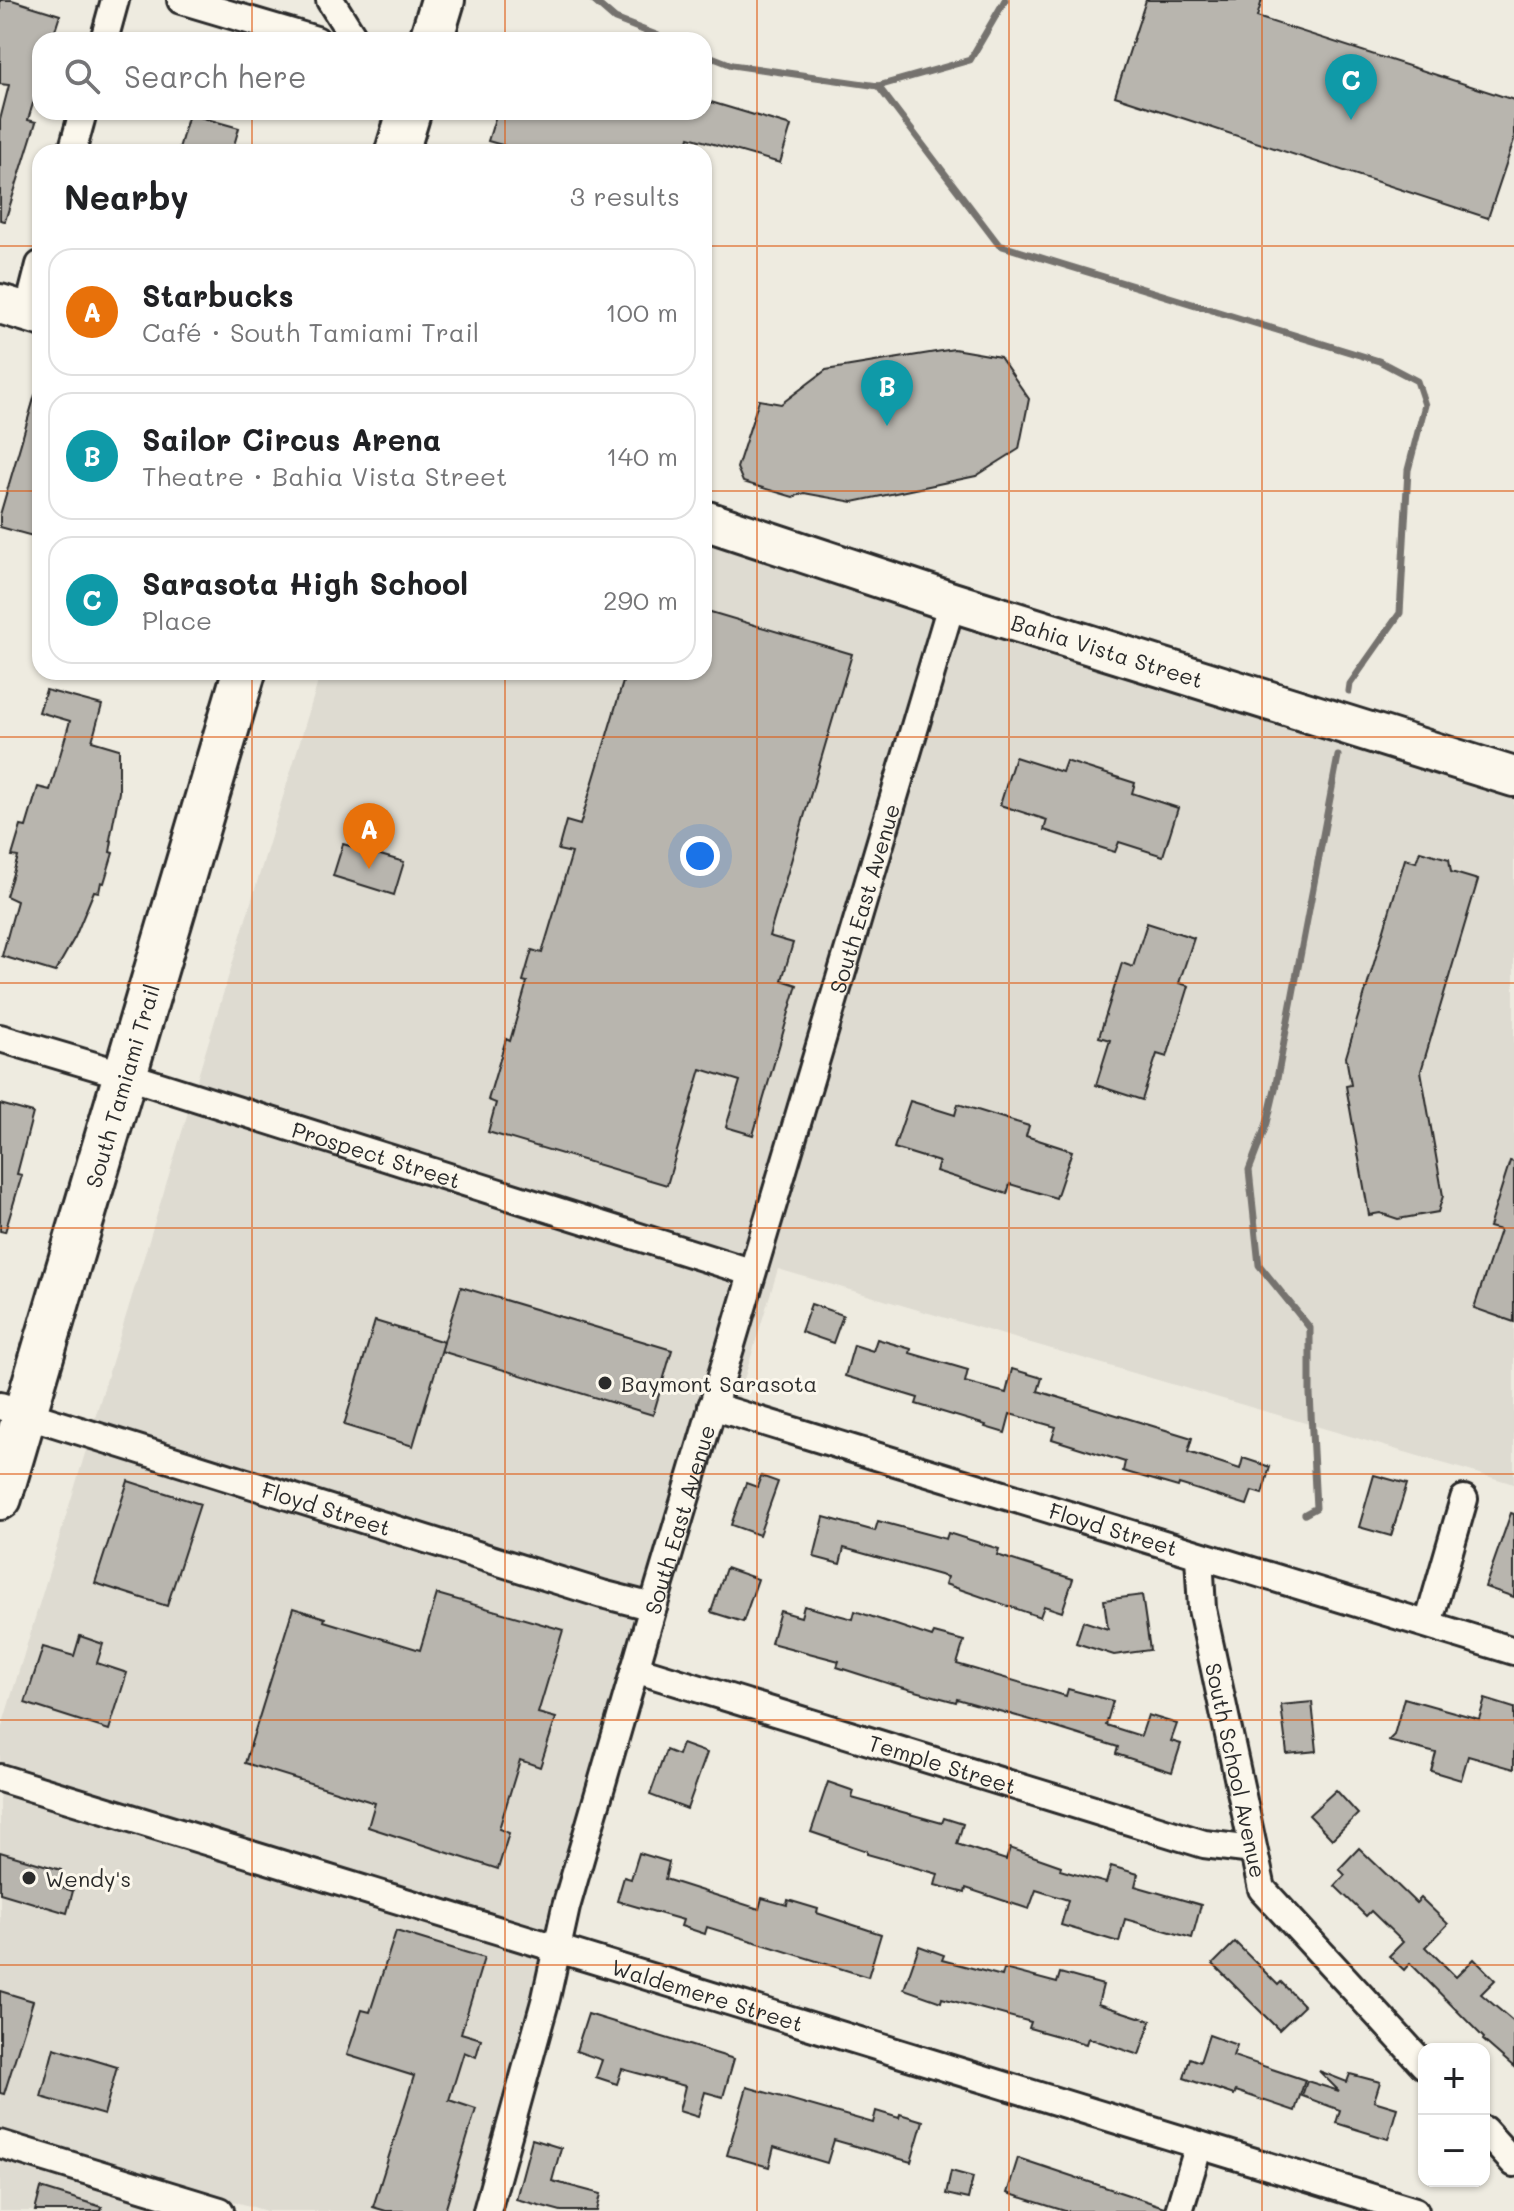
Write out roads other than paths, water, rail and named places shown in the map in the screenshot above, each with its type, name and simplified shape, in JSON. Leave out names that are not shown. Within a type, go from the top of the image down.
[{"type":"main road","points":[[433,32],[443,0]]},
{"type":"main road","points":[[399,144],[407,120]]},
{"type":"main road","name":"South Tamiami Trail","points":[[0,1498],[13,1410],[125,1075],[242,680]]},
{"type":"street","points":[[106,32],[115,0]]},
{"type":"street","points":[[181,0],[289,32]]},
{"type":"street","points":[[330,0],[350,32]]},
{"type":"street","points":[[74,144],[81,120]]},
{"type":"street","points":[[23,311],[32,287]]},
{"type":"street","name":"Bahia Vista Street","points":[[712,523],[952,602],[1514,777]]},
{"type":"street","name":"South East Avenue","points":[[487,2211],[534,2042],[566,1907],[750,1272],[952,602]]},
{"type":"street","name":"Prospect Street","points":[[0,1038],[750,1272]]},
{"type":"street","name":"Floyd Street","points":[[712,1406],[1514,1651]]},
{"type":"street","name":"Floyd Street","points":[[13,1410],[602,1594],[653,1607]]},
{"type":"street","points":[[1428,1624],[1464,1499]]},
{"type":"street","name":"South School Avenue","points":[[1199,1556],[1202,1609],[1262,1889],[1418,2059]]},
{"type":"street","name":"Temple Street","points":[[635,1669],[1204,1844],[1253,1850]]},
{"type":"street","name":"Waldemere Street","points":[[0,1778],[1415,2211]]},
{"type":"street","points":[[1490,2137],[1514,2163]]},
{"type":"street","points":[[0,2144],[220,2211]]},
{"type":"street","points":[[1179,2211],[1199,2145]]},
{"type":"waterway","points":[[593,0],[615,19],[648,32]]},
{"type":"waterway","points":[[712,57],[732,65],[878,86],[970,60],[1005,0]]},
{"type":"waterway","points":[[878,86],[999,245],[1379,361],[1417,381],[1425,405],[1408,470],[1400,613],[1350,684],[1349,691]]},
{"type":"waterway","points":[[1305,1514],[1316,1508],[1310,1328],[1259,1265],[1249,1170],[1267,1123],[1275,1089],[1338,756]]},
{"type":"place","name":"Sarasota High School","points":[[1351,120]]},
{"type":"place","name":"Sailor Circus Arena","points":[[887,426]]},
{"type":"place","name":"Starbucks","points":[[369,869]]},
{"type":"place","name":"Baymont Sarasota","points":[[605,1383]]},
{"type":"place","name":"Wendy's","points":[[29,1878]]}]
